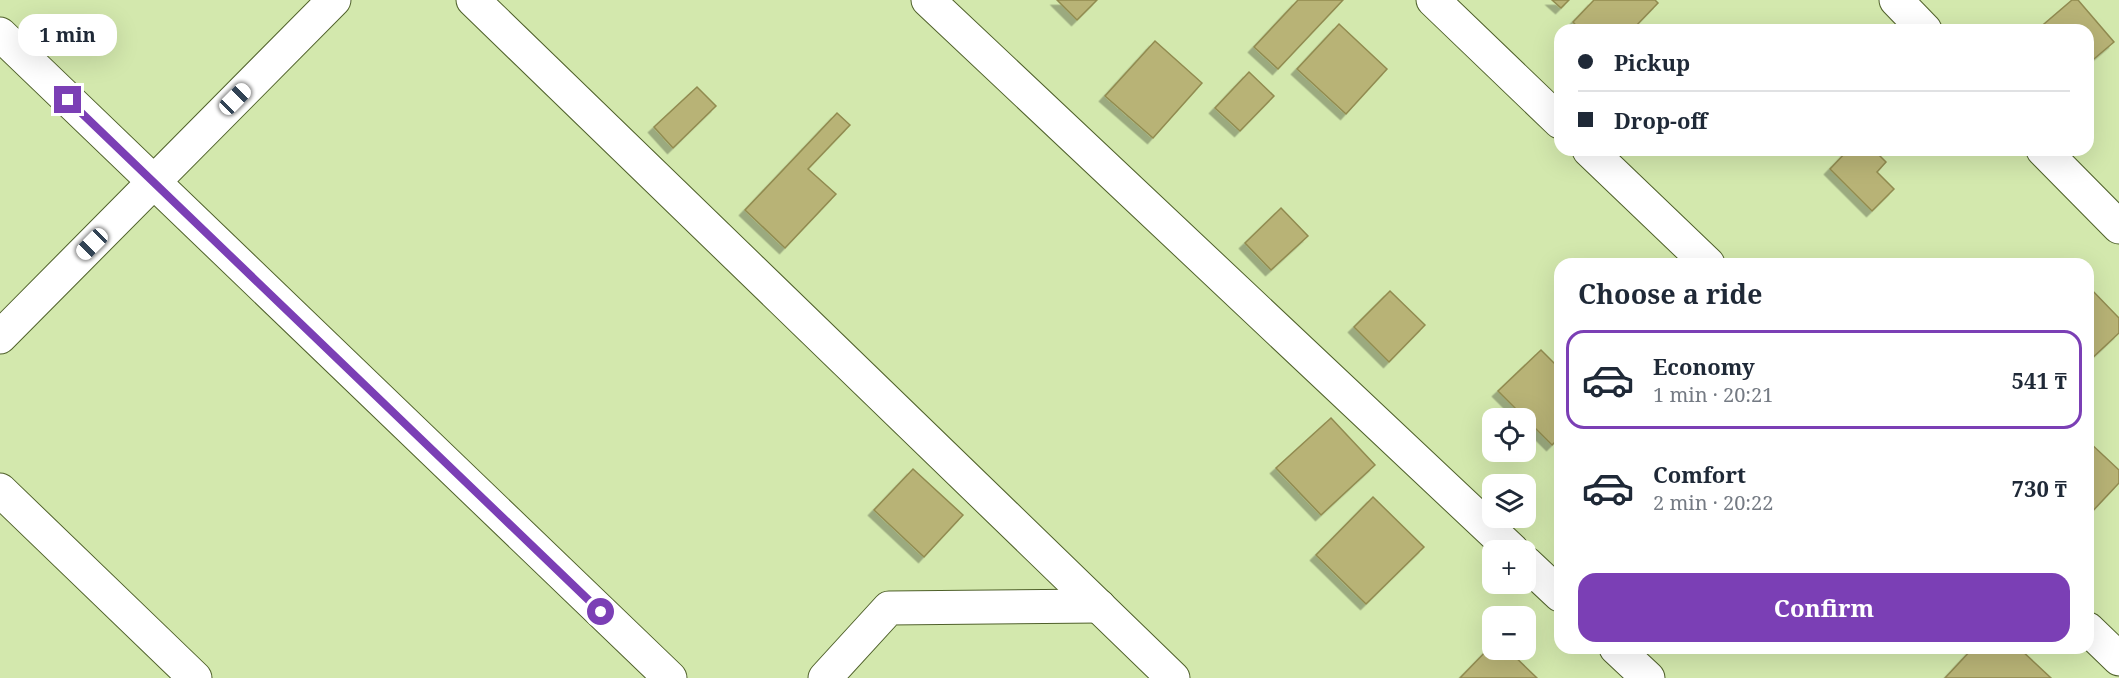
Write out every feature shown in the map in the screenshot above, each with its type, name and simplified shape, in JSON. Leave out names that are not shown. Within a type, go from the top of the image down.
[{"type":"street","points":[[0,337],[334,0]]},
{"type":"street","points":[[473,0],[1173,678]]},
{"type":"street","points":[[928,0],[1501,540]]},
{"type":"street","points":[[1433,0],[1554,116]]},
{"type":"street","points":[[1896,0],[1919,24]]},
{"type":"street","points":[[0,34],[670,678]]},
{"type":"street","points":[[1595,156],[1702,258]]},
{"type":"street","points":[[2049,156],[2119,227]]},
{"type":"street","points":[[0,490],[195,678]]},
{"type":"street","points":[[1536,572],[1554,589]]},
{"type":"street","points":[[825,678],[889,608],[1099,606]]},
{"type":"street","points":[[2094,635],[2119,659]]},
{"type":"street","points":[[1622,654],[1648,678]]},
{"type":"building","points":[[1057,0],[1097,0],[1077,20]]},
{"type":"building","points":[[1298,0],[1343,0],[1278,69],[1254,47]]},
{"type":"building","points":[[1552,0],[1569,0],[1561,8]]},
{"type":"building","points":[[1594,0],[1655,0],[1658,3],[1638,24],[1575,24],[1573,22]]},
{"type":"building","points":[[2072,0],[2078,0],[2114,42],[2094,59],[2094,24],[2044,24]]},
{"type":"building","points":[[1339,24],[1387,69],[1346,114],[1297,69]]},
{"type":"building","points":[[1155,41],[1202,83],[1153,138],[1105,96]]},
{"type":"building","points":[[1249,72],[1274,96],[1240,131],[1215,108]]},
{"type":"building","points":[[697,87],[716,106],[673,148],[654,127]]},
{"type":"building","points":[[837,113],[850,125],[808,169],[836,194],[785,248],[745,210]]},
{"type":"building","points":[[1842,156],[1880,156],[1886,162],[1877,172],[1894,189],[1872,211],[1830,169]]},
{"type":"building","points":[[1281,208],[1308,236],[1271,270],[1245,243]]},
{"type":"building","points":[[1390,291],[1425,325],[1389,362],[1354,327]]},
{"type":"building","points":[[2094,292],[2119,318],[2119,333],[2094,356]]},
{"type":"building","points":[[1541,350],[1554,363],[1554,443],[1552,445],[1536,429],[1536,408],[1515,408],[1498,391]]},
{"type":"building","points":[[1331,418],[1375,465],[1321,515],[1276,468]]},
{"type":"building","points":[[2094,447],[2119,470],[2119,483],[2094,510]]},
{"type":"building","points":[[913,469],[963,515],[924,557],[874,510]]},
{"type":"building","points":[[1373,497],[1424,547],[1366,604],[1316,555]]},
{"type":"building","points":[[1967,654],[2025,654],[2051,678],[1945,678]]},
{"type":"building","points":[[1482,655],[1482,660],[1518,660],[1537,678],[1460,678]]},
{"type":"route","points":[[68,100],[601,612]]}]
